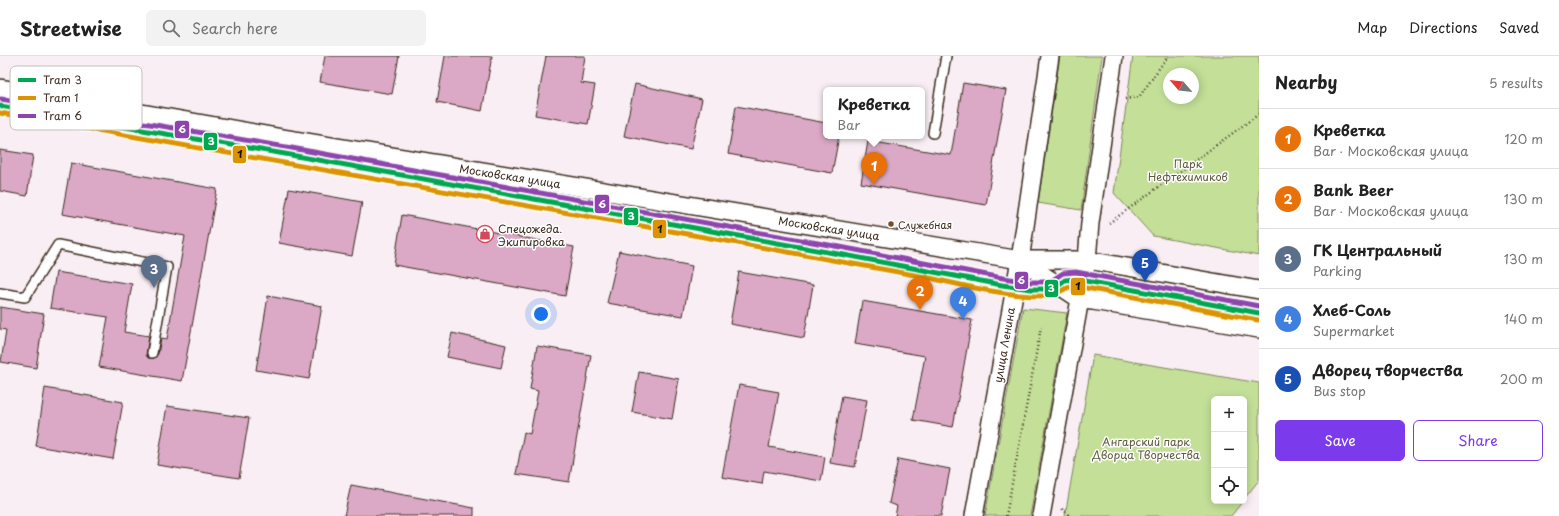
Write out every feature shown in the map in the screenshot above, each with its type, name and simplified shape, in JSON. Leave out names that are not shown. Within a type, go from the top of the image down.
[{"type":"street","name":"улица Ленина","points":[[974,516],[1020,260],[1050,56]]},
{"type":"street","points":[[1042,516],[1087,260],[1114,56]]},
{"type":"street","name":"Московская улица","points":[[0,88],[10,90]]},
{"type":"street","name":"Московская улица","points":[[142,113],[277,137],[1020,260],[1087,260],[1259,290]]},
{"type":"street","name":"Московская улица","points":[[1020,260],[1080,300],[1259,329]]},
{"type":"lane","points":[[933,133],[946,56]]},
{"type":"lane","points":[[0,293],[25,297],[58,245],[167,267],[152,353]]},
{"type":"path","points":[[1122,100],[1139,97],[1168,56]]},
{"type":"path","points":[[1105,226],[1259,114]]},
{"type":"path","points":[[1006,516],[1041,327]]},
{"type":"path","points":[[1057,505],[1071,516]]},
{"type":"green space","points":[[1060,56],[1102,56],[1081,210],[1038,203]]},
{"type":"green space","name":"Парк Нефтехимиков","points":[[1133,56],[1259,56],[1259,256],[1153,236],[1114,193]]},
{"type":"green space","points":[[1023,308],[1067,313],[1030,516],[985,516]]},
{"type":"green space","name":"Ангарский парк Дворца Творчества","points":[[1093,355],[1259,383],[1259,480],[1247,495],[1247,396],[1211,396],[1211,504],[1241,504],[1231,516],[1065,516]]},
{"type":"building","points":[[325,56],[399,56],[392,94],[320,82]]},
{"type":"building","points":[[445,56],[492,56],[482,111],[437,102]]},
{"type":"building","points":[[546,56],[585,56],[581,83],[595,85],[588,124],[535,115]]},
{"type":"building","points":[[963,83],[1006,90],[986,205],[861,183],[868,141],[951,155]]},
{"type":"building","points":[[635,84],[702,99],[691,149],[624,136]]},
{"type":"building","points":[[736,106],[823,122],[823,139],[838,139],[832,173],[728,154]]},
{"type":"building","points":[[0,150],[33,155],[27,196],[0,191]]},
{"type":"building","points":[[71,163],[217,189],[182,381],[99,367],[108,317],[50,308],[56,272],[132,284],[124,332],[149,336],[146,355],[148,358],[154,358],[158,354],[161,338],[167,339],[185,236],[62,214]]},
{"type":"building","points":[[289,189],[362,202],[352,256],[279,243]]},
{"type":"building","points":[[402,215],[574,247],[565,296],[394,265]]},
{"type":"building","points":[[619,251],[692,266],[683,316],[607,303]]},
{"type":"building","points":[[739,272],[813,285],[804,338],[730,324]]},
{"type":"building","points":[[268,296],[322,306],[309,379],[256,370]]},
{"type":"building","points":[[862,301],[972,320],[953,427],[913,420],[925,356],[855,344]]},
{"type":"building","points":[[0,307],[44,314],[36,368],[1,362],[6,330],[0,329]]},
{"type":"building","points":[[452,333],[506,345],[501,368],[447,357]]},
{"type":"building","points":[[537,346],[591,355],[569,482],[516,474],[524,432],[530,434],[538,391],[530,389]]},
{"type":"building","points":[[639,372],[679,379],[672,419],[632,412]]},
{"type":"building","points":[[739,385],[779,392],[769,447],[825,457],[821,481],[764,471],[762,484],[722,477]]},
{"type":"building","points":[[45,388],[123,402],[113,459],[36,446]]},
{"type":"building","points":[[842,396],[867,400],[855,467],[830,463]]},
{"type":"building","points":[[167,406],[249,418],[239,478],[157,465]]},
{"type":"building","points":[[898,459],[950,469],[941,516],[895,516],[897,506],[889,503]]},
{"type":"building","points":[[351,485],[474,508],[474,516],[344,516]]},
{"type":"tram line","name":"6","points":[[1,99],[10,101]]},
{"type":"tram line","name":"3","points":[[0,106],[10,108]]},
{"type":"tram line","name":"1","points":[[0,113],[10,115]]},
{"type":"tram line","name":"6","points":[[142,123],[286,147],[1003,278],[1031,282],[1047,282],[1063,273],[1076,272],[1259,306]]},
{"type":"tram line","name":"1","points":[[98,130],[778,250],[998,292],[1029,296],[1049,296],[1075,286],[1258,320]]},
{"type":"tram line","name":"3","points":[[142,130],[285,154],[1002,285],[1031,289],[1047,289],[1054,288],[1065,280],[1075,279],[1259,313]]},
{"type":"place","name":"Креветка","points":[[874,185]]},
{"type":"place","name":"Служебная","points":[[891,224]]},
{"type":"place","name":"Спецожеда. Экипировка","points":[[485,234]]},
{"type":"place","name":"Дворец творчества","points":[[1145,282]]},
{"type":"place","name":"ГК Центральный","points":[[154,288]]},
{"type":"place","name":"Bank Beer","points":[[920,310]]},
{"type":"place","name":"Хлеб-Соль","points":[[963,320]]}]
